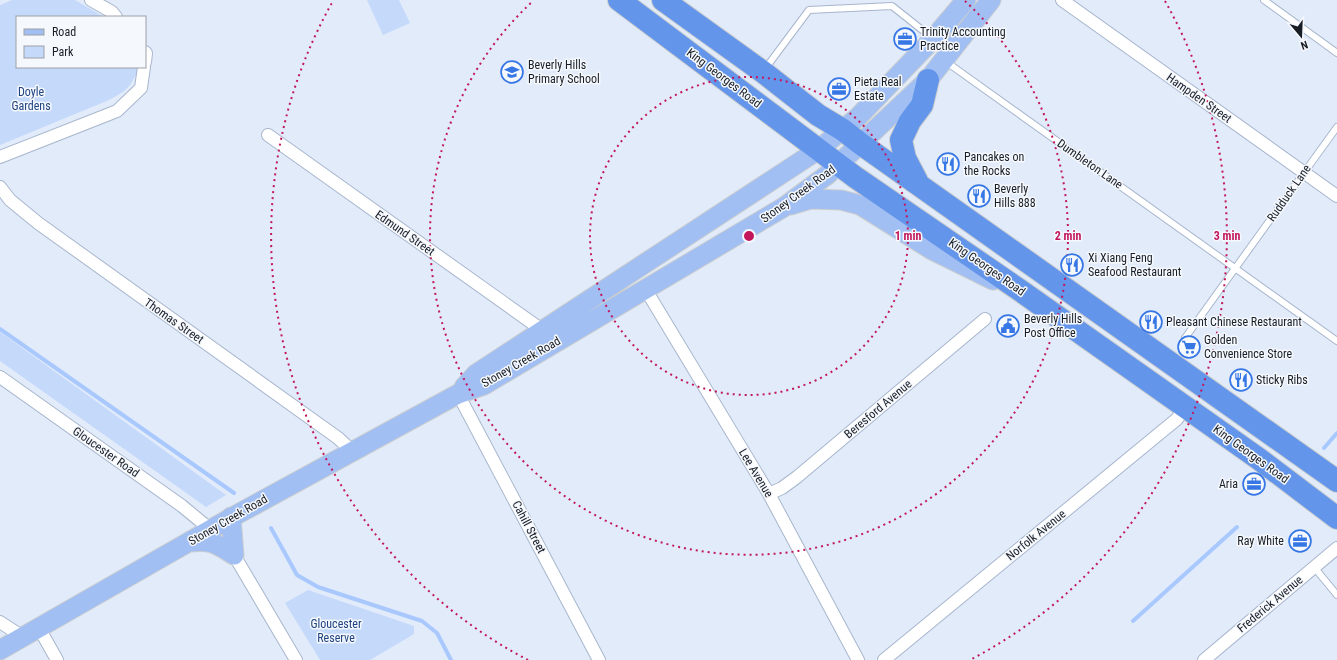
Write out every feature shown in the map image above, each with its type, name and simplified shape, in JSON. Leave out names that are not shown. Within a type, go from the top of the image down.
[{"type":"highway","name":"King Georges Road","points":[[619,0],[818,150],[1260,459],[1337,518]]},
{"type":"highway","points":[[663,0],[763,72],[818,115],[843,130],[1337,481]]},
{"type":"highway","points":[[918,184],[905,158],[901,140],[910,121],[922,105],[928,80]]},
{"type":"main road","name":"Stoney Creek Road","points":[[458,394],[476,374],[818,150],[858,117],[933,39],[966,0]]},
{"type":"main road","name":"Stoney Creek Road","points":[[0,650],[234,516],[352,451],[458,394],[484,385],[784,207],[839,164],[928,80],[991,0]]},
{"type":"main road","points":[[784,207],[811,199],[841,200],[860,205],[932,250],[984,276],[1021,291]]},
{"type":"main road","points":[[234,516],[234,556]]},
{"type":"main road","points":[[190,542],[212,542],[234,556]]},
{"type":"street","points":[[91,0],[112,12],[115,16]]},
{"type":"street","name":"Hampden Street","points":[[1062,0],[1337,196]]},
{"type":"street","points":[[0,157],[117,111],[141,88],[144,68]]},
{"type":"street","name":"Edmund Street","points":[[268,135],[542,330]]},
{"type":"street","name":"Thomas Street","points":[[0,186],[10,200],[38,224],[338,438],[352,451]]},
{"type":"street","name":"Lee Avenue","points":[[646,290],[769,494],[858,660]]},
{"type":"street","name":"Beresford Avenue","points":[[769,494],[782,488],[797,477],[985,319]]},
{"type":"street","name":"Gloucester Road","points":[[0,378],[182,506],[211,530]]},
{"type":"street","name":"Cahill Street","points":[[458,394],[599,660]]},
{"type":"street","name":"Norfolk Avenue","points":[[884,660],[1177,419],[1185,407]]},
{"type":"street","name":"Frederick Avenue","points":[[1204,660],[1337,548]]},
{"type":"street","points":[[234,556],[296,660]]},
{"type":"street","points":[[0,622],[31,633],[57,660]]},
{"type":"lane","points":[[1264,0],[1337,53]]},
{"type":"lane","points":[[763,72],[809,10],[892,6],[933,39]]},
{"type":"lane","name":"Dumbleton Lane","points":[[944,60],[1337,341]]},
{"type":"lane","name":"Rudduck Lane","points":[[1185,338],[1303,172],[1337,127]]},
{"type":"lane","points":[[1314,568],[1337,594]]},
{"type":"green space","name":"Doyle Gardens","points":[[12,0],[75,0],[102,16],[16,16],[16,68],[138,68],[136,75],[130,85],[123,92],[109,100],[0,145],[0,5]]},
{"type":"green space","points":[[367,0],[399,0],[410,23],[383,35]]},
{"type":"green space","points":[[0,332],[226,495],[206,507],[0,361]]},
{"type":"green space","name":"Gloucester Reserve","points":[[308,590],[414,626],[414,634],[370,660],[320,660],[285,603]]},
{"type":"waterway","points":[[0,329],[234,493]]},
{"type":"waterway","points":[[1324,448],[1337,433]]},
{"type":"waterway","points":[[1133,621],[1237,527]]},
{"type":"waterway","points":[[271,528],[297,575],[318,587],[422,621],[437,633],[451,660]]},
{"type":"place","name":"Trinity Accounting Practice","points":[[905,39]]},
{"type":"place","name":"Beverly Hills Primary School","points":[[512,72]]},
{"type":"place","name":"Pieta Real Estate","points":[[839,89]]},
{"type":"place","name":"Pancakes on the Rocks","points":[[948,164]]},
{"type":"place","name":"Beverly Hills 888","points":[[979,196]]},
{"type":"place","name":"Xi Xiang Feng Seafood Restaurant","points":[[1072,265]]},
{"type":"place","name":"Pleasant Chinese Restaurant","points":[[1151,322]]},
{"type":"place","name":"Beverly Hills Post Office","points":[[1008,326]]},
{"type":"place","name":"Golden Convenience Store","points":[[1189,347]]},
{"type":"place","name":"Sticky Ribs","points":[[1241,380]]},
{"type":"place","name":"Aria","points":[[1254,484]]},
{"type":"place","name":"Ray White","points":[[1300,541]]}]
